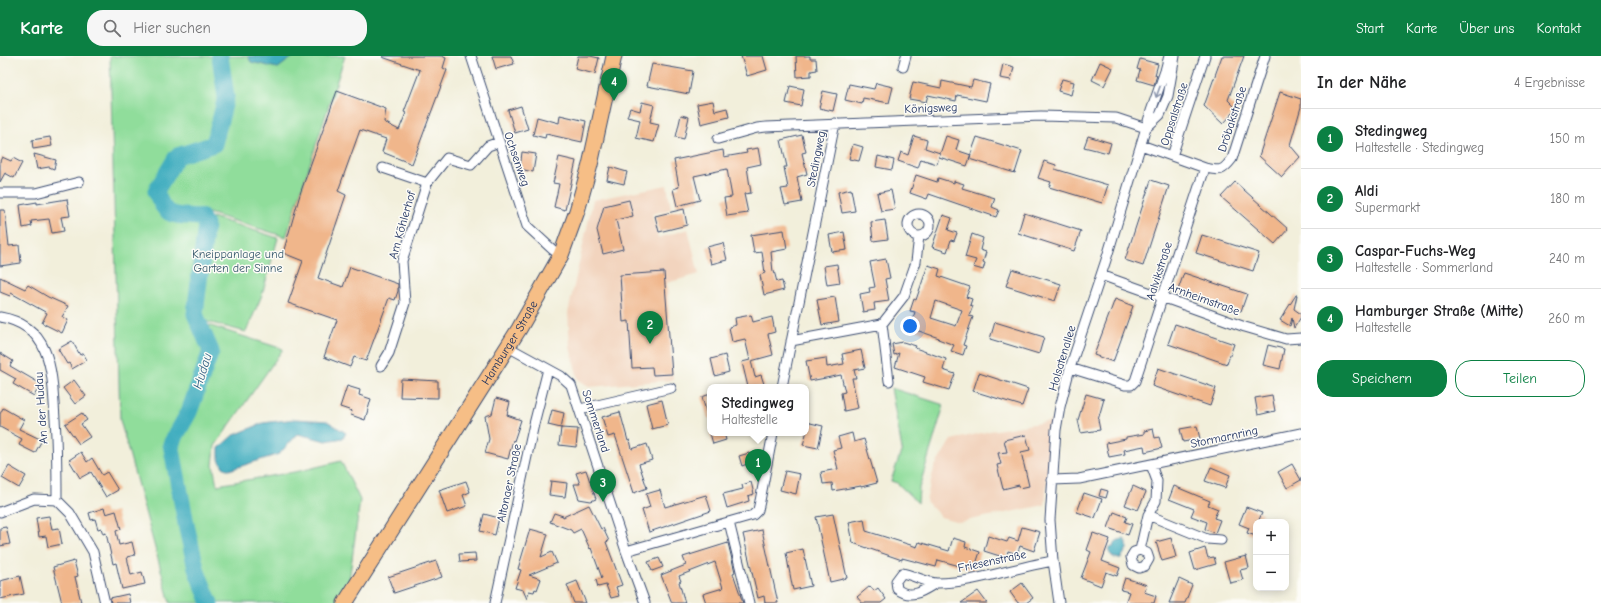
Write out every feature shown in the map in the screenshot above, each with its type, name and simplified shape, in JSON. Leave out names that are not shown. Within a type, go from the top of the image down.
[{"type":"main road","name":"Hamburger Straße","points":[[345,603],[508,347],[561,255],[580,204],[614,56]]},
{"type":"street","name":"Ochsenweg","points":[[471,56],[498,142],[527,226],[553,250],[561,255]]},
{"type":"street","points":[[903,67],[906,56]]},
{"type":"street","name":"Holsatenallee","points":[[1059,603],[1053,561],[1050,520],[1058,415],[1070,368],[1101,275],[1165,71],[1168,56]]},
{"type":"street","name":"Holsatenallee","points":[[1146,128],[1160,115],[1168,96],[1176,56]]},
{"type":"street","name":"Oppsalstraße","points":[[1172,156],[1205,56]]},
{"type":"street","name":"Dröbakstraße","points":[[1205,168],[1219,171],[1224,169],[1232,159],[1265,56]]},
{"type":"street","name":"Königsweg","points":[[718,139],[757,128],[835,123],[1041,116],[1116,118],[1146,128]]},
{"type":"street","name":"Stedingweg","points":[[783,384],[835,123]]},
{"type":"street","name":"Am Köhlerhof","points":[[382,366],[390,353],[405,303],[402,261],[426,182],[447,158],[471,165],[488,146],[498,142]]},
{"type":"street","points":[[1141,145],[1205,168]]},
{"type":"street","name":"Am Köhlerhof","points":[[383,168],[426,182]]},
{"type":"street","name":"Aalvikstraße","points":[[1070,368],[1125,385],[1131,385],[1135,381],[1205,168]]},
{"type":"street","points":[[0,193],[36,193],[79,182]]},
{"type":"street","points":[[791,341],[882,324],[904,296],[916,262],[918,236]]},
{"type":"street","name":"Arnheimstraße","points":[[1101,275],[1245,327],[1286,339],[1301,338]]},
{"type":"street","name":"An der Hudau","points":[[0,316],[12,319],[31,329],[42,345],[50,361],[56,436],[57,500]]},
{"type":"street","points":[[882,324],[889,381]]},
{"type":"street","name":"Sommerland","points":[[508,347],[561,376],[571,385],[645,603]]},
{"type":"street","name":"Altonaer Straße","points":[[495,603],[534,424],[548,369]]},
{"type":"street","points":[[580,409],[671,388]]},
{"type":"street","name":"Stormarnring","points":[[1052,480],[1079,479],[1301,433]]},
{"type":"street","points":[[626,550],[753,515],[758,510],[772,436]]},
{"type":"street","points":[[1140,550],[1148,516],[1156,501],[1157,481],[1151,464]]},
{"type":"street","points":[[0,512],[34,499],[57,500],[70,513],[93,552],[105,603]]},
{"type":"street","points":[[1148,516],[1207,539],[1221,540]]},
{"type":"street","points":[[729,522],[749,603]]},
{"type":"street","name":"Friesenstraße","points":[[936,583],[969,580],[1053,561]]},
{"type":"shaded area","points":[[667,185],[671,209],[652,214],[658,238],[688,229],[699,274],[667,283],[673,380],[589,387],[578,379],[570,347],[568,313],[593,200]]},
{"type":"shaded area","points":[[1052,421],[1045,505],[959,522],[941,517],[926,501],[934,468],[951,440],[990,431]]},
{"type":"green space","points":[[110,56],[248,56],[251,62],[278,68],[294,56],[345,56],[286,237],[202,211],[189,319],[283,349],[215,446],[213,465],[217,485],[300,471],[341,461],[360,500],[348,589],[337,603],[170,603],[120,420]]},
{"type":"green space","name":"Kneippanlage und Garten der Sinne","points":[[212,217],[278,238],[262,295],[246,332],[200,320]]},
{"type":"green space","points":[[891,388],[944,405],[919,488],[918,503],[897,483],[891,481],[902,449]]},
{"type":"water","points":[[248,56],[294,56],[278,68],[251,62]]},
{"type":"water","points":[[295,419],[327,421],[346,433],[343,438],[326,441],[298,434],[279,454],[229,470],[223,467],[219,459],[219,448],[232,436],[263,423]]},
{"type":"water","points":[[1124,539],[1127,543],[1127,549],[1121,558],[1111,555],[1109,552],[1110,548],[1113,547],[1117,541]]},
{"type":"building","points":[[442,56],[446,58],[443,68],[447,70],[412,164],[382,152],[386,139],[360,130],[338,191],[346,195],[318,278],[343,287],[350,267],[398,284],[398,291],[395,300],[389,298],[366,361],[354,357],[350,367],[324,357],[337,320],[288,303],[303,261],[283,253],[301,191],[337,91],[386,109],[384,122],[399,130],[406,113],[404,112],[420,70],[382,57]]},
{"type":"building","points":[[492,56],[511,56],[514,64],[496,69]]},
{"type":"building","points":[[578,56],[599,58],[595,74],[575,69]]},
{"type":"building","points":[[741,56],[763,56],[767,70],[747,76]]},
{"type":"building","points":[[796,56],[810,56],[810,59],[816,59],[817,70],[811,71],[811,76],[797,77]]},
{"type":"building","points":[[1222,56],[1244,56],[1228,100],[1237,109],[1223,124],[1204,106]]},
{"type":"building","points":[[1140,59],[1158,64],[1154,85],[1137,80],[1140,70],[1137,69]]},
{"type":"building","points":[[1100,62],[1113,68],[1104,86],[1092,80]]},
{"type":"building","points":[[652,64],[693,71],[689,94],[647,86]]},
{"type":"building","points":[[1003,64],[1014,67],[1011,80],[1000,78]]},
{"type":"building","points":[[1062,79],[1074,82],[1071,95],[1058,91]]},
{"type":"building","points":[[973,80],[990,84],[986,101],[957,95],[956,101],[928,95],[926,102],[909,99],[913,82],[941,88],[942,81],[971,87]]},
{"type":"building","points":[[876,83],[893,87],[889,103],[863,98],[862,104],[845,100],[849,84],[874,89]]},
{"type":"building","points":[[790,86],[804,89],[801,106],[786,103]]},
{"type":"building","points":[[823,91],[837,94],[833,111],[819,108]]},
{"type":"building","points":[[1280,92],[1301,99],[1301,107],[1290,145],[1300,157],[1282,177],[1259,156]]},
{"type":"building","points":[[713,101],[715,111],[727,108],[729,117],[701,124],[697,104]]},
{"type":"building","points":[[642,102],[654,105],[650,122],[659,124],[654,142],[636,138],[640,120],[627,117],[630,108],[640,111]]},
{"type":"building","points":[[521,106],[528,129],[515,133],[508,110]]},
{"type":"building","points":[[560,115],[586,121],[582,142],[546,134],[545,138],[533,135],[537,117],[559,123]]},
{"type":"building","points":[[681,115],[689,117],[684,139],[676,137]]},
{"type":"building","points":[[802,135],[806,152],[802,153],[807,174],[797,177],[802,202],[785,205],[781,189],[788,188],[784,167],[787,167],[781,140]]},
{"type":"building","points":[[914,136],[927,140],[925,148],[940,153],[937,164],[921,159],[918,168],[898,161],[901,152],[908,155]]},
{"type":"building","points":[[946,136],[959,140],[956,150],[971,155],[967,166],[939,157]]},
{"type":"building","points":[[1088,136],[1111,143],[1108,153],[1084,147]]},
{"type":"building","points":[[50,137],[52,146],[33,149],[32,140]]},
{"type":"building","points":[[977,137],[1022,151],[1015,173],[969,159]]},
{"type":"building","points":[[853,144],[863,147],[859,161],[849,159]]},
{"type":"building","points":[[758,148],[761,164],[747,167],[751,193],[744,194],[748,213],[727,216],[724,198],[732,197],[727,169],[694,176],[700,200],[677,206],[673,189],[679,187],[674,160],[723,150],[724,157],[747,153],[746,150]]},
{"type":"building","points":[[522,152],[536,154],[533,172],[520,169]]},
{"type":"building","points":[[34,154],[56,160],[54,169],[49,167],[37,169]]},
{"type":"building","points":[[878,156],[894,160],[892,170],[876,167]]},
{"type":"building","points":[[2,157],[11,161],[13,158],[22,163],[14,178],[5,173],[0,182],[0,161]]},
{"type":"building","points":[[559,157],[576,161],[565,210],[554,207],[559,184],[553,183]]},
{"type":"building","points":[[1044,161],[1056,165],[1055,169],[1108,185],[1102,203],[1049,187],[1051,182],[1038,178]]},
{"type":"building","points":[[610,167],[627,172],[624,184],[607,180]]},
{"type":"building","points":[[916,175],[937,182],[938,178],[954,183],[954,181],[964,184],[962,188],[995,198],[992,207],[999,210],[996,217],[929,194],[927,199],[910,193]]},
{"type":"building","points":[[1151,180],[1169,186],[1143,266],[1125,260]]},
{"type":"building","points":[[1235,182],[1288,229],[1275,244],[1221,197]]},
{"type":"building","points":[[851,189],[855,211],[842,213],[838,192]]},
{"type":"building","points":[[891,190],[895,209],[881,211],[877,193]]},
{"type":"building","points":[[67,199],[70,216],[61,217],[64,231],[52,233],[49,219],[31,221],[32,226],[23,228],[20,205]]},
{"type":"building","points":[[629,200],[633,216],[616,220],[623,249],[603,254],[597,230],[604,206]]},
{"type":"building","points":[[684,209],[687,225],[659,232],[655,216]]},
{"type":"building","points":[[0,210],[5,210],[9,246],[19,245],[21,263],[0,266]]},
{"type":"building","points":[[1024,213],[1081,231],[1074,251],[1018,233]]},
{"type":"building","points":[[943,215],[952,218],[948,230],[957,233],[954,241],[951,240],[947,252],[932,247]]},
{"type":"building","points":[[885,220],[888,239],[873,241],[871,222]]},
{"type":"building","points":[[784,230],[787,249],[771,252],[773,272],[774,271],[777,282],[782,281],[784,290],[764,295],[760,275],[765,273],[762,252],[754,253],[751,235]]},
{"type":"building","points":[[844,232],[847,250],[832,252],[829,235]]},
{"type":"building","points":[[972,234],[983,238],[980,250],[986,252],[983,262],[985,263],[983,270],[973,267],[976,260],[965,257]]},
{"type":"building","points":[[1202,235],[1259,253],[1253,271],[1196,253]]},
{"type":"building","points":[[723,243],[727,260],[711,264],[707,247]]},
{"type":"building","points":[[886,259],[890,278],[885,279],[889,301],[874,303],[875,310],[863,312],[860,294],[870,292],[869,288],[875,287],[870,262]]},
{"type":"building","points":[[837,264],[840,283],[827,285],[824,266]]},
{"type":"building","points":[[928,265],[940,269],[938,276],[970,287],[966,297],[972,299],[970,305],[973,306],[969,316],[973,317],[963,345],[966,346],[963,355],[951,351],[954,345],[916,330],[917,327],[911,325],[915,312],[910,311],[914,299],[916,300]],"holes":[[[936,301],[962,310],[956,326],[931,318]]]},
{"type":"building","points":[[1012,269],[1061,284],[1055,301],[1006,286]]},
{"type":"building","points":[[664,272],[672,374],[653,375],[652,367],[632,368],[629,321],[623,322],[620,275]]},
{"type":"building","points":[[1184,273],[1247,294],[1241,311],[1178,290]]},
{"type":"building","points":[[0,277],[25,289],[28,285],[48,297],[68,306],[62,317],[68,320],[62,333],[42,323],[47,313],[11,293],[10,296],[0,292]]},
{"type":"building","points":[[1296,295],[1294,309],[1301,314],[1301,317],[1294,328],[1292,318],[1290,326],[1280,320]]},
{"type":"building","points":[[835,297],[839,322],[822,325],[817,300]]},
{"type":"building","points":[[1115,299],[1133,306],[1113,362],[1094,355]]},
{"type":"building","points":[[751,315],[753,322],[772,317],[775,332],[768,334],[773,355],[751,361],[755,377],[761,375],[764,384],[747,384],[742,362],[750,360],[745,339],[732,342],[729,327],[736,325],[735,318]]},
{"type":"building","points":[[995,322],[1044,337],[1039,354],[990,339]]},
{"type":"building","points":[[1175,324],[1234,344],[1227,364],[1168,344]]},
{"type":"building","points":[[72,341],[80,355],[83,353],[87,360],[72,369],[69,363],[67,364],[58,349]]},
{"type":"building","points":[[903,342],[946,359],[943,370],[955,374],[949,390],[923,382],[925,377],[895,367],[899,353],[894,355],[892,344]]},
{"type":"building","points":[[1268,345],[1284,349],[1280,369],[1263,365]]},
{"type":"building","points":[[861,350],[865,368],[854,370],[856,378],[852,378],[858,408],[844,411],[841,393],[845,392],[841,375],[810,381],[806,361],[826,358],[827,367],[844,364],[842,354]]},
{"type":"building","points":[[0,353],[13,361],[10,366],[41,384],[34,396],[13,384],[16,379],[0,370]]},
{"type":"building","points":[[725,355],[729,372],[715,376],[711,359]]},
{"type":"building","points":[[1158,368],[1216,388],[1210,406],[1152,386]]},
{"type":"building","points":[[979,373],[1028,389],[1022,406],[973,391]]},
{"type":"building","points":[[401,379],[438,381],[438,398],[400,397]]},
{"type":"building","points":[[74,380],[86,396],[75,404],[63,388]]},
{"type":"building","points":[[347,386],[360,390],[359,395],[371,399],[365,420],[351,415],[352,411],[340,407]]},
{"type":"building","points":[[1086,394],[1104,399],[1098,420],[1100,430],[1081,433],[1078,420]]},
{"type":"building","points":[[707,395],[707,414],[702,397]]},
{"type":"building","points":[[1272,395],[1275,411],[1258,415],[1255,398]]},
{"type":"building","points":[[496,398],[510,402],[507,415],[521,420],[514,441],[513,440],[508,459],[485,453],[489,439],[485,416],[492,414]]},
{"type":"building","points":[[662,400],[668,425],[652,429],[646,404]]},
{"type":"building","points":[[3,408],[24,420],[19,429],[42,440],[35,453],[19,445],[22,439],[0,427],[0,414]]},
{"type":"building","points":[[552,410],[564,413],[561,428],[548,425]]},
{"type":"building","points":[[620,412],[628,441],[630,440],[632,449],[647,444],[652,460],[639,464],[647,488],[634,493],[615,435],[608,437],[602,417]]},
{"type":"building","points":[[82,413],[87,420],[81,424],[90,437],[79,444],[65,424]]},
{"type":"building","points":[[809,423],[823,426],[818,448],[803,445],[805,436],[809,436]]},
{"type":"building","points":[[1197,426],[1200,439],[1183,442],[1180,429]]},
{"type":"building","points":[[561,428],[578,429],[576,447],[559,445]]},
{"type":"building","points":[[1153,429],[1155,438],[1159,437],[1162,448],[1145,452],[1144,446],[1124,450],[1125,454],[1109,457],[1106,443],[1126,439],[1126,437],[1144,434],[1144,431]]},
{"type":"building","points":[[852,433],[854,442],[864,439],[877,483],[833,491],[832,483],[823,484],[821,472],[838,469],[833,450],[841,448],[838,437]]},
{"type":"building","points":[[1026,435],[1030,450],[1021,452],[1029,486],[1020,488],[1019,485],[1003,489],[997,465],[1001,464],[998,453],[1007,452],[1004,440]]},
{"type":"building","points":[[711,436],[725,436],[726,440],[713,444]]},
{"type":"building","points":[[81,452],[87,462],[92,458],[102,475],[107,472],[118,490],[106,497],[91,472],[80,478],[69,460]]},
{"type":"building","points":[[749,453],[752,462],[742,466],[739,456]]},
{"type":"building","points":[[1292,464],[1301,480],[1287,488],[1278,472]]},
{"type":"building","points":[[9,466],[26,476],[19,488],[2,478]]},
{"type":"building","points":[[1211,467],[1230,475],[1225,488],[1205,481]]},
{"type":"building","points":[[586,470],[596,499],[591,501],[579,499],[574,484],[580,484],[576,473]]},
{"type":"building","points":[[785,471],[800,474],[796,494],[780,490]]},
{"type":"building","points":[[466,481],[470,492],[463,495],[467,506],[447,513],[439,490]]},
{"type":"building","points":[[551,481],[567,483],[565,497],[549,495]]},
{"type":"building","points":[[751,482],[754,494],[748,496],[749,501],[727,508],[723,494],[743,489],[742,485]]},
{"type":"building","points":[[1133,486],[1146,492],[1138,510],[1125,505]]},
{"type":"building","points":[[1174,486],[1210,501],[1208,505],[1218,509],[1214,518],[1220,520],[1215,533],[1205,529],[1207,522],[1191,516],[1194,509],[1169,499]]},
{"type":"building","points":[[1101,489],[1108,491],[1106,498],[1099,496]]},
{"type":"building","points":[[660,490],[665,507],[706,495],[711,511],[649,532],[642,510],[650,507],[646,494]]},
{"type":"building","points":[[1084,493],[1102,499],[1095,518],[1077,512]]},
{"type":"building","points":[[589,505],[609,541],[606,542],[622,585],[616,587],[619,596],[611,598],[606,585],[598,587],[596,580],[602,578],[591,548],[590,549],[581,529],[573,533],[571,530],[550,522],[554,513],[563,517]]},
{"type":"building","points":[[1246,507],[1262,513],[1259,519],[1253,519],[1253,535],[1247,533],[1249,528],[1239,524]]},
{"type":"building","points":[[104,508],[106,514],[116,511],[121,529],[116,531],[119,545],[132,542],[135,555],[127,557],[131,575],[142,572],[145,584],[122,589],[116,563],[113,564],[106,533],[103,534],[101,528],[98,529],[95,519],[91,520],[89,513]]},
{"type":"building","points":[[1114,512],[1127,517],[1125,522],[1132,524],[1128,535],[1108,528]]},
{"type":"building","points":[[484,514],[499,518],[495,535],[480,531]]},
{"type":"building","points":[[833,514],[847,578],[830,582],[816,517]]},
{"type":"building","points":[[49,516],[52,529],[59,528],[62,544],[48,547],[46,536],[39,537],[36,518]]},
{"type":"building","points":[[864,519],[866,531],[917,547],[919,542],[949,551],[953,538],[966,542],[965,547],[980,552],[974,570],[938,560],[936,567],[902,558],[902,560],[853,543],[849,522]]},
{"type":"building","points":[[6,527],[10,544],[0,546],[0,528]]},
{"type":"building","points":[[1022,527],[1040,532],[1034,551],[1020,546],[1017,554],[1008,551],[1006,558],[984,551],[988,536],[1007,542],[1009,538],[1018,541]]},
{"type":"building","points":[[530,529],[548,534],[541,557],[552,552],[557,563],[529,575],[541,579],[537,590],[535,589],[534,592],[529,591],[527,599],[523,590],[515,588],[521,570],[518,569]]},
{"type":"building","points":[[762,530],[778,603],[765,603],[764,596],[758,598],[743,534]]},
{"type":"building","points":[[1093,533],[1110,539],[1102,561],[1120,568],[1117,576],[1106,572],[1101,586],[1081,578],[1091,552],[1087,550]]},
{"type":"building","points":[[1171,538],[1176,557],[1162,561],[1156,542]]},
{"type":"building","points":[[728,543],[735,572],[733,573],[743,603],[706,603],[703,594],[723,588],[715,562],[679,576],[681,581],[679,582],[685,603],[672,603],[661,575],[686,565],[683,557]]},
{"type":"building","points":[[1205,548],[1208,558],[1214,557],[1216,564],[1195,570],[1190,553]]},
{"type":"building","points":[[803,549],[811,586],[793,590],[786,553]]},
{"type":"building","points":[[475,553],[476,561],[460,562],[459,554]]},
{"type":"building","points":[[1246,556],[1249,568],[1240,570],[1243,580],[1230,583],[1224,562]]},
{"type":"building","points":[[659,558],[663,567],[652,571],[648,562]]},
{"type":"building","points":[[74,561],[78,576],[75,577],[81,602],[62,603],[53,567]]},
{"type":"building","points":[[436,561],[442,577],[394,593],[388,577]]},
{"type":"building","points":[[20,576],[24,594],[0,599],[0,581]]},
{"type":"building","points":[[1125,578],[1147,585],[1144,592],[1156,596],[1154,603],[1125,603],[1129,592],[1121,590]]},
{"type":"building","points":[[1179,579],[1192,585],[1185,603],[1169,603]]},
{"type":"building","points":[[577,581],[586,603],[574,603],[567,585]]},
{"type":"building","points":[[1022,583],[1033,598],[1026,603],[1018,603],[1010,592]]},
{"type":"building","points":[[870,586],[874,591],[878,588],[886,599],[881,603],[862,603],[857,597]]},
{"type":"building","points":[[978,591],[987,603],[961,603]]},
{"type":"building","points":[[128,594],[130,603],[111,603],[110,598]]},
{"type":"waterway","name":"Hudau","points":[[210,603],[197,572],[187,529],[171,444],[189,412],[211,351],[195,314],[206,225],[201,217],[177,215],[167,211],[159,200],[156,191],[177,156],[214,144],[226,97],[220,56]]},
{"type":"place","name":"Hamburger Straße (Mitte)","points":[[614,101]]},
{"type":"place","name":"Aldi","points":[[650,344]]},
{"type":"place","name":"Stedingweg","points":[[758,482]]},
{"type":"place","name":"Caspar-Fuchs-Weg","points":[[603,502]]}]
